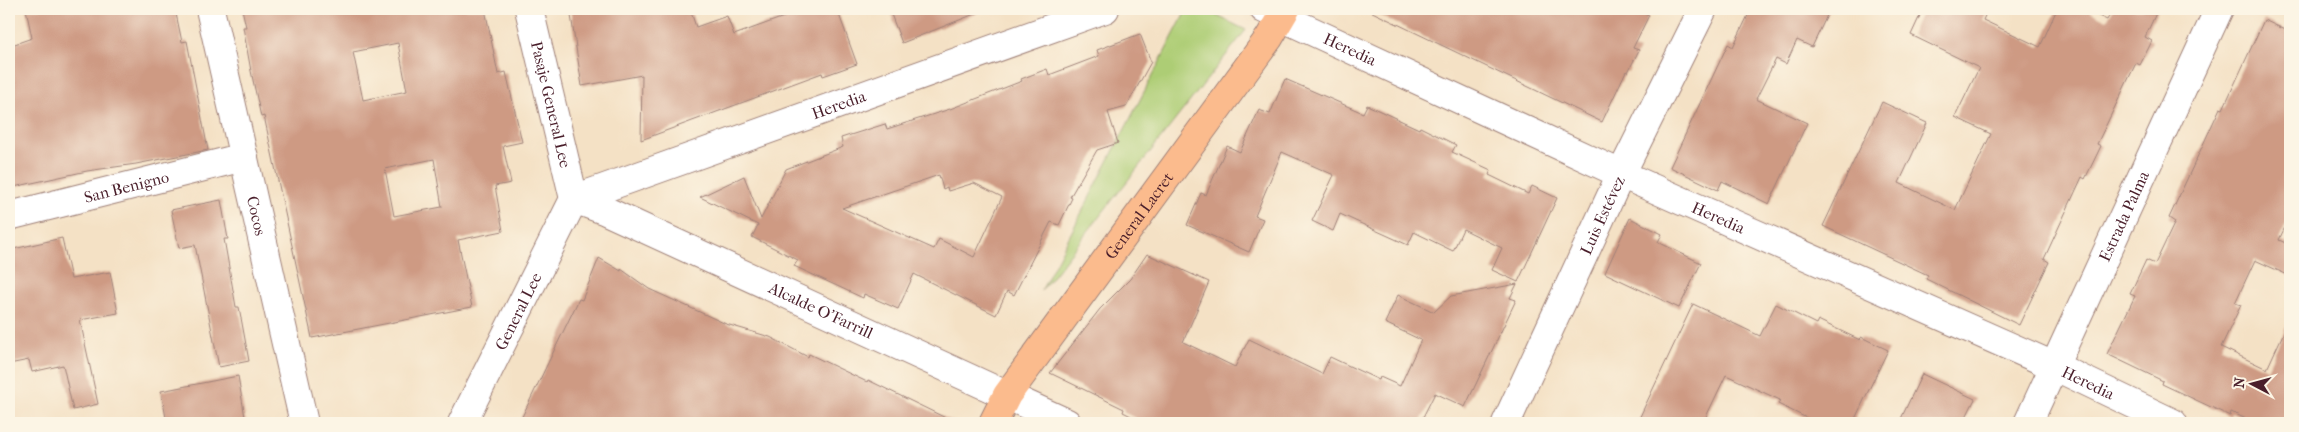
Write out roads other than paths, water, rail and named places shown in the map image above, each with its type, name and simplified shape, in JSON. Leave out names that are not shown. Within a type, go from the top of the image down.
[{"type":"main road","name":"General Lacret","points":[[993,423],[1007,395],[1269,38],[1277,11]]},
{"type":"street","name":"Cocos","points":[[210,9],[304,423]]},
{"type":"street","name":"Pasaje General Lee","points":[[529,9],[574,199]]},
{"type":"street","name":"Heredia","points":[[574,199],[1105,9]]},
{"type":"street","name":"Luis Estévez","points":[[1506,423],[1621,174],[1703,9]]},
{"type":"street","name":"Estrada Palma","points":[[2028,423],[2219,9]]},
{"type":"street","name":"Heredia","points":[[1277,11],[1621,174],[2054,366],[2174,423]]},
{"type":"street","name":"San Benigno","points":[[9,216],[244,157]]},
{"type":"street","name":"Alcalde O'Farrill","points":[[574,199],[615,215],[1066,423]]},
{"type":"street","name":"General Lee","points":[[462,423],[574,199]]}]
